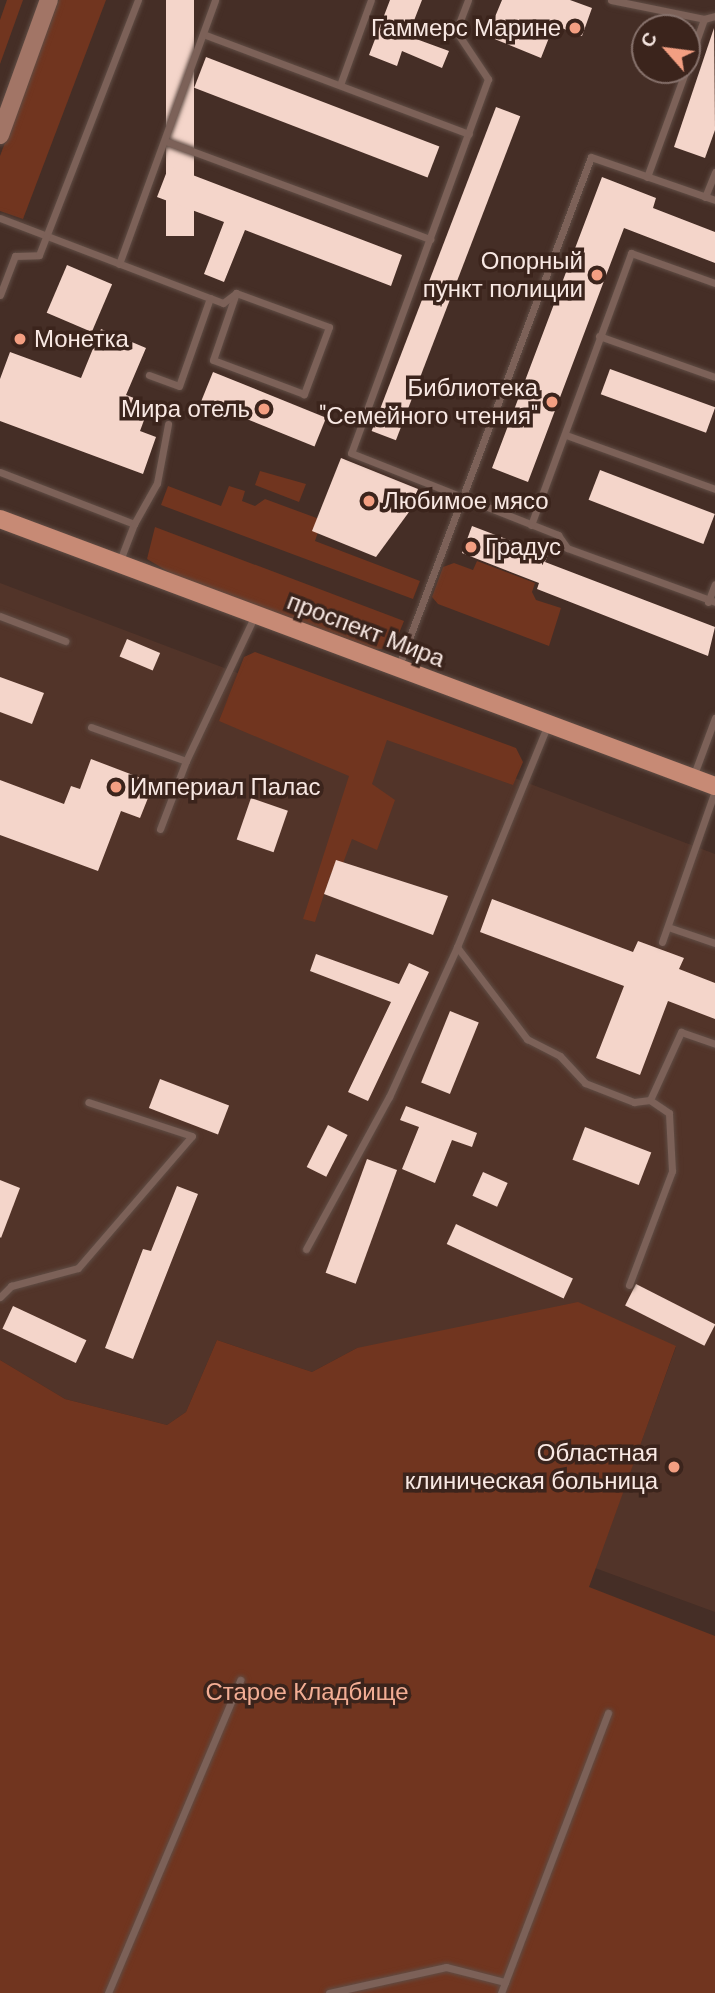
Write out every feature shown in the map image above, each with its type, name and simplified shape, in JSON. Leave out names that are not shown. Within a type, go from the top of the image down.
[{"type":"main road","points":[[0,135],[49,0]]},
{"type":"main road","name":"проспект Мира","points":[[0,519],[693,778],[715,789]]},
{"type":"lane","points":[[0,296],[15,256],[38,255],[138,0]]},
{"type":"lane","points":[[119,264],[215,0]]},
{"type":"lane","points":[[340,85],[371,0]]},
{"type":"lane","points":[[468,0],[456,32],[488,79],[351,453],[558,535],[567,548],[712,602],[715,584]]},
{"type":"lane","points":[[611,0],[704,19],[715,16]]},
{"type":"lane","points":[[650,9],[654,0]]},
{"type":"lane","points":[[701,27],[704,19]]},
{"type":"lane","points":[[204,34],[469,134]]},
{"type":"lane","points":[[647,177],[680,84]]},
{"type":"lane","points":[[165,141],[430,239]]},
{"type":"lane","points":[[397,669],[591,156],[715,200]]},
{"type":"lane","points":[[705,197],[715,172]]},
{"type":"lane","points":[[0,218],[223,303],[236,293]]},
{"type":"lane","points":[[531,526],[631,253],[715,283]]},
{"type":"lane","points":[[236,293],[329,327],[304,394],[212,360],[236,293]]},
{"type":"lane","points":[[149,375],[178,386],[210,298]]},
{"type":"lane","points":[[599,336],[715,377]]},
{"type":"lane","points":[[119,564],[134,524],[157,483],[168,424]]},
{"type":"lane","points":[[566,435],[715,489]]},
{"type":"lane","points":[[0,472],[134,524]]},
{"type":"lane","points":[[160,829],[186,761],[256,614]]},
{"type":"lane","points":[[0,616],[65,641]]},
{"type":"lane","points":[[693,778],[715,718]]},
{"type":"lane","points":[[306,1249],[389,1097],[457,947],[548,724]]},
{"type":"lane","points":[[91,727],[186,761]]},
{"type":"lane","points":[[662,942],[715,789]]},
{"type":"lane","points":[[668,927],[715,943]]},
{"type":"lane","points":[[457,947],[527,1040],[560,1056],[585,1083],[634,1102],[650,1100],[669,1113],[672,1171],[628,1285]]},
{"type":"lane","points":[[650,1100],[681,1032],[715,1044]]},
{"type":"lane","points":[[0,1297],[11,1286],[78,1268],[192,1136],[88,1102]]},
{"type":"lane","points":[[108,1993],[240,1680]]},
{"type":"lane","points":[[501,1993],[608,1713]]},
{"type":"lane","points":[[329,1993],[446,1967],[505,1982]]},
{"type":"shaded area","points":[[0,583],[715,854],[715,1612],[595,1568],[676,1347],[357,1348],[312,1372],[217,1340],[186,1412],[167,1425],[65,1399],[0,1360]]},
{"type":"green space","points":[[7,0],[23,0],[0,64],[0,20]]},
{"type":"green space","points":[[59,0],[106,0],[23,219],[0,211],[0,156]]},
{"type":"green space","points":[[260,471],[306,484],[299,502],[255,485]]},
{"type":"green space","points":[[168,486],[221,506],[229,486],[245,491],[242,501],[255,506],[265,499],[322,520],[315,541],[420,581],[413,599],[161,505]]},
{"type":"green space","points":[[155,527],[404,621],[397,638],[384,649],[372,649],[172,574],[147,559]]},
{"type":"green space","points":[[477,561],[535,583],[532,592],[536,600],[561,608],[549,646],[438,604],[432,597],[443,567],[454,563],[473,570]]},
{"type":"green space","points":[[255,652],[516,748],[523,762],[513,785],[387,740],[372,784],[395,800],[377,850],[352,839],[339,874],[331,873],[315,922],[303,919],[349,776],[219,721],[244,657]]},
{"type":"green space","name":"Старое Кладбище","points":[[578,1302],[676,1346],[589,1587],[715,1636],[715,1993],[0,1993],[0,1360],[65,1399],[167,1425],[186,1412],[217,1340],[312,1372],[357,1348]]},
{"type":"building","points":[[166,0],[194,0],[194,236],[166,236]]},
{"type":"building","points":[[390,0],[422,0],[408,36],[449,51],[442,68],[402,51],[397,66],[369,55]]},
{"type":"building","points":[[502,0],[570,0],[592,8],[582,36],[554,25],[541,58],[487,36]]},
{"type":"building","points":[[714,28],[715,130],[705,158],[674,147],[695,84],[701,84],[701,67]]},
{"type":"building","points":[[206,57],[439,147],[428,177],[194,88]]},
{"type":"building","points":[[496,107],[520,116],[396,440],[372,431]]},
{"type":"building","points":[[169,166],[402,255],[391,286],[245,230],[224,282],[204,274],[224,222],[157,197]]},
{"type":"building","points":[[602,177],[656,198],[653,208],[715,232],[715,263],[624,228],[528,482],[492,468]]},
{"type":"building","points":[[67,265],[112,284],[92,332],[47,313]]},
{"type":"building","points":[[101,329],[146,348],[126,395],[150,404],[140,431],[156,437],[143,474],[0,421],[0,379],[10,352],[81,378]]},
{"type":"building","points":[[610,369],[715,407],[706,433],[601,394]]},
{"type":"building","name":"Мира отель","points":[[213,372],[326,418],[315,446],[201,401]]},
{"type":"building","name":"Любимое мясо","points":[[341,458],[418,489],[409,512],[376,557],[312,531]]},
{"type":"building","points":[[600,470],[715,514],[703,544],[589,500]]},
{"type":"building","points":[[472,526],[548,555],[545,562],[715,627],[708,656],[537,589],[539,583],[462,553]]},
{"type":"building","points":[[127,639],[160,653],[153,671],[120,656]]},
{"type":"building","points":[[0,677],[44,693],[32,724],[0,712]]},
{"type":"building","points":[[91,759],[154,783],[140,818],[121,811],[98,871],[0,835],[0,780],[64,804],[71,786],[80,789]]},
{"type":"building","points":[[251,798],[288,811],[274,852],[237,840]]},
{"type":"building","points":[[336,860],[448,896],[433,935],[324,894]]},
{"type":"building","points":[[492,899],[633,952],[638,941],[684,958],[679,969],[715,983],[715,1019],[668,1001],[640,1075],[596,1058],[624,986],[480,932]]},
{"type":"building","points":[[316,954],[399,984],[409,963],[429,972],[368,1101],[348,1092],[391,1002],[310,971]]},
{"type":"building","points":[[450,1011],[479,1023],[450,1094],[421,1082]]},
{"type":"building","points":[[160,1079],[229,1106],[218,1134],[149,1108]]},
{"type":"building","points":[[406,1106],[477,1133],[472,1147],[452,1140],[435,1183],[402,1169],[419,1127],[400,1120]]},
{"type":"building","points":[[328,1125],[348,1135],[326,1177],[307,1167]]},
{"type":"building","points":[[585,1127],[651,1152],[639,1185],[572,1160]]},
{"type":"building","points":[[367,1159],[397,1170],[356,1284],[326,1273]]},
{"type":"building","points":[[483,1172],[508,1183],[497,1207],[472,1196]]},
{"type":"building","points":[[0,1180],[20,1188],[1,1238],[0,1237]]},
{"type":"building","points":[[177,1186],[198,1194],[133,1359],[105,1348],[143,1249],[151,1251]]},
{"type":"building","points":[[456,1224],[573,1279],[564,1298],[447,1244]]},
{"type":"building","points":[[636,1284],[715,1324],[704,1346],[625,1305]]},
{"type":"building","points":[[13,1306],[86,1340],[76,1363],[2,1329]]},
{"type":"place","name":"Гаммерс Марине","points":[[575,28]]},
{"type":"place","name":"Опорный пункт полиции","points":[[597,275]]},
{"type":"place","name":"Монетка","points":[[20,339]]},
{"type":"place","name":"Библиотека \"Семейного чтения\"","points":[[552,402]]},
{"type":"place","name":"Мира отель","points":[[264,409]]},
{"type":"place","name":"Любимое мясо","points":[[369,501]]},
{"type":"place","name":"Градус","points":[[471,547]]},
{"type":"place","name":"Империал Палас","points":[[116,787]]},
{"type":"place","name":"Областная клиническая больница","points":[[674,1467]]}]
